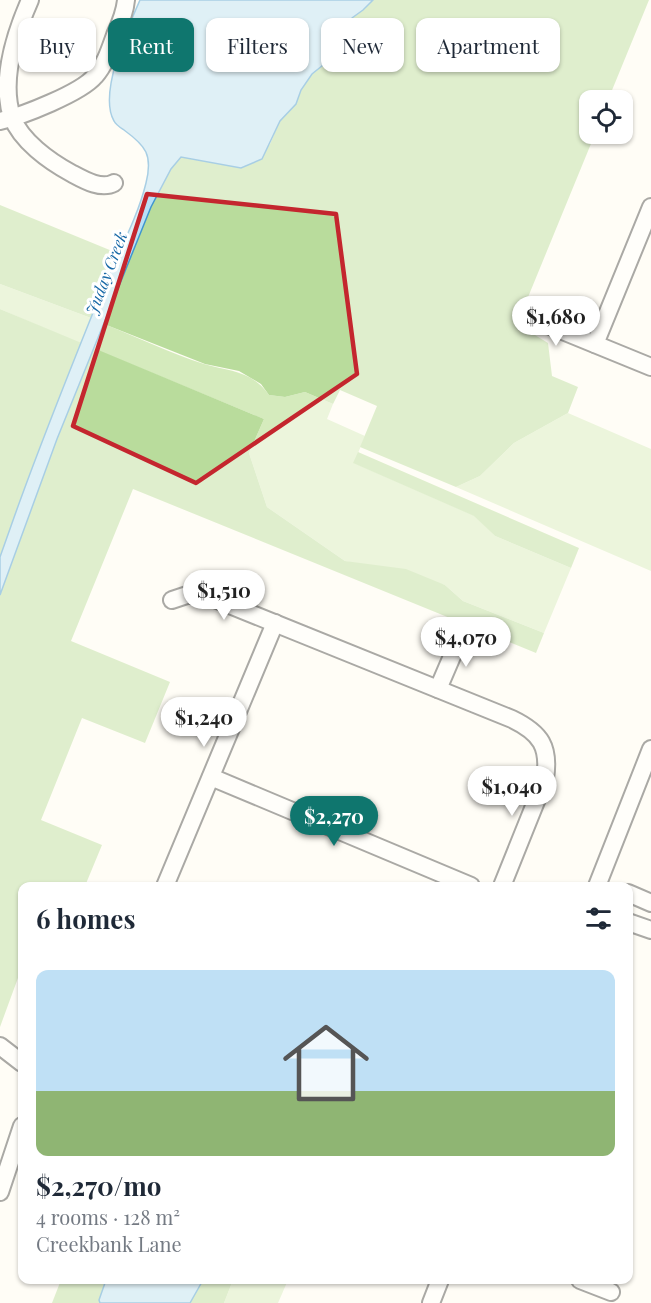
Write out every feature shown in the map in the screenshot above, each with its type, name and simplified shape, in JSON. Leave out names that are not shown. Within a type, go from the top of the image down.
[{"type":"street","points":[[6,120],[8,69],[15,41],[30,0]]},
{"type":"street","points":[[6,120],[87,85],[105,61],[124,13],[126,0]]},
{"type":"street","points":[[6,120],[44,155],[60,166],[100,185],[114,183]]},
{"type":"street","points":[[595,344],[651,207]]},
{"type":"street","points":[[531,318],[651,367]]},
{"type":"street","points":[[172,600],[187,595],[205,595],[522,724],[537,735],[549,747],[545,779],[504,882]]},
{"type":"street","points":[[167,882],[275,623]]},
{"type":"street","points":[[438,689],[462,633]]},
{"type":"street","points":[[604,882],[651,749]]},
{"type":"street","points":[[211,777],[461,882]]},
{"type":"street","points":[[633,899],[651,903]]},
{"type":"street","points":[[633,924],[651,930]]},
{"type":"street","points":[[0,1046],[18,1060]]},
{"type":"street","points":[[0,1192],[18,1138]]},
{"type":"street","points":[[431,1303],[438,1284]]},
{"type":"street","points":[[590,1284],[611,1293]]},
{"type":"highlighted area","points":[[147,194],[336,214],[357,374],[196,483],[73,426]]},
{"type":"green space","points":[[373,0],[649,0],[612,90],[579,90],[579,144],[591,144],[517,324],[548,343],[552,376],[578,387],[568,413],[514,443],[480,476],[456,487],[360,447],[377,406],[340,390],[333,404],[305,392],[285,397],[269,395],[261,384],[239,371],[205,364],[104,324],[151,207],[171,168],[181,157],[241,168],[270,144],[280,121],[296,104],[301,90],[312,74],[321,67],[321,72],[404,72],[404,18],[352,18]]},
{"type":"green space","points":[[0,205],[117,253],[91,318],[0,284]]},
{"type":"green space","points":[[0,284],[91,318],[81,344],[0,309]]},
{"type":"green space","points":[[0,309],[264,419],[249,453],[267,507],[345,561],[406,569],[445,585],[463,601],[544,633],[536,653],[133,489],[71,641],[170,682],[145,743],[82,718],[41,820],[102,845],[87,882],[18,882],[18,978],[0,1027]]},
{"type":"green space","points":[[104,324],[191,360],[248,376],[269,395],[285,397],[305,392],[333,404],[327,419],[365,436],[354,463],[475,516],[495,536],[571,568],[544,633],[463,601],[445,585],[345,561],[267,507],[249,453],[264,419],[94,349]]},
{"type":"green space","points":[[568,413],[651,449],[651,571],[456,487],[480,476],[514,443]]},
{"type":"green space","points":[[358,452],[579,548],[571,568],[495,536],[474,516],[353,463]]},
{"type":"green space","points":[[59,1284],[231,1284],[224,1303],[52,1303]]},
{"type":"green space","points":[[231,1284],[286,1284],[278,1303],[224,1303]]},
{"type":"water","points":[[140,0],[373,0],[352,18],[321,18],[321,67],[312,74],[301,90],[296,104],[280,121],[262,159],[241,168],[181,157],[171,169],[151,207],[57,439],[0,595],[0,557],[56,407],[103,288],[132,224],[146,183],[149,165],[146,152],[138,141],[116,124],[110,109],[113,72],[194,72],[194,18],[132,18]]},
{"type":"water","points":[[105,1284],[201,1284],[190,1303],[100,1303]]},
{"type":"water label","name":"Juday Creek","points":[[106,273]]}]
